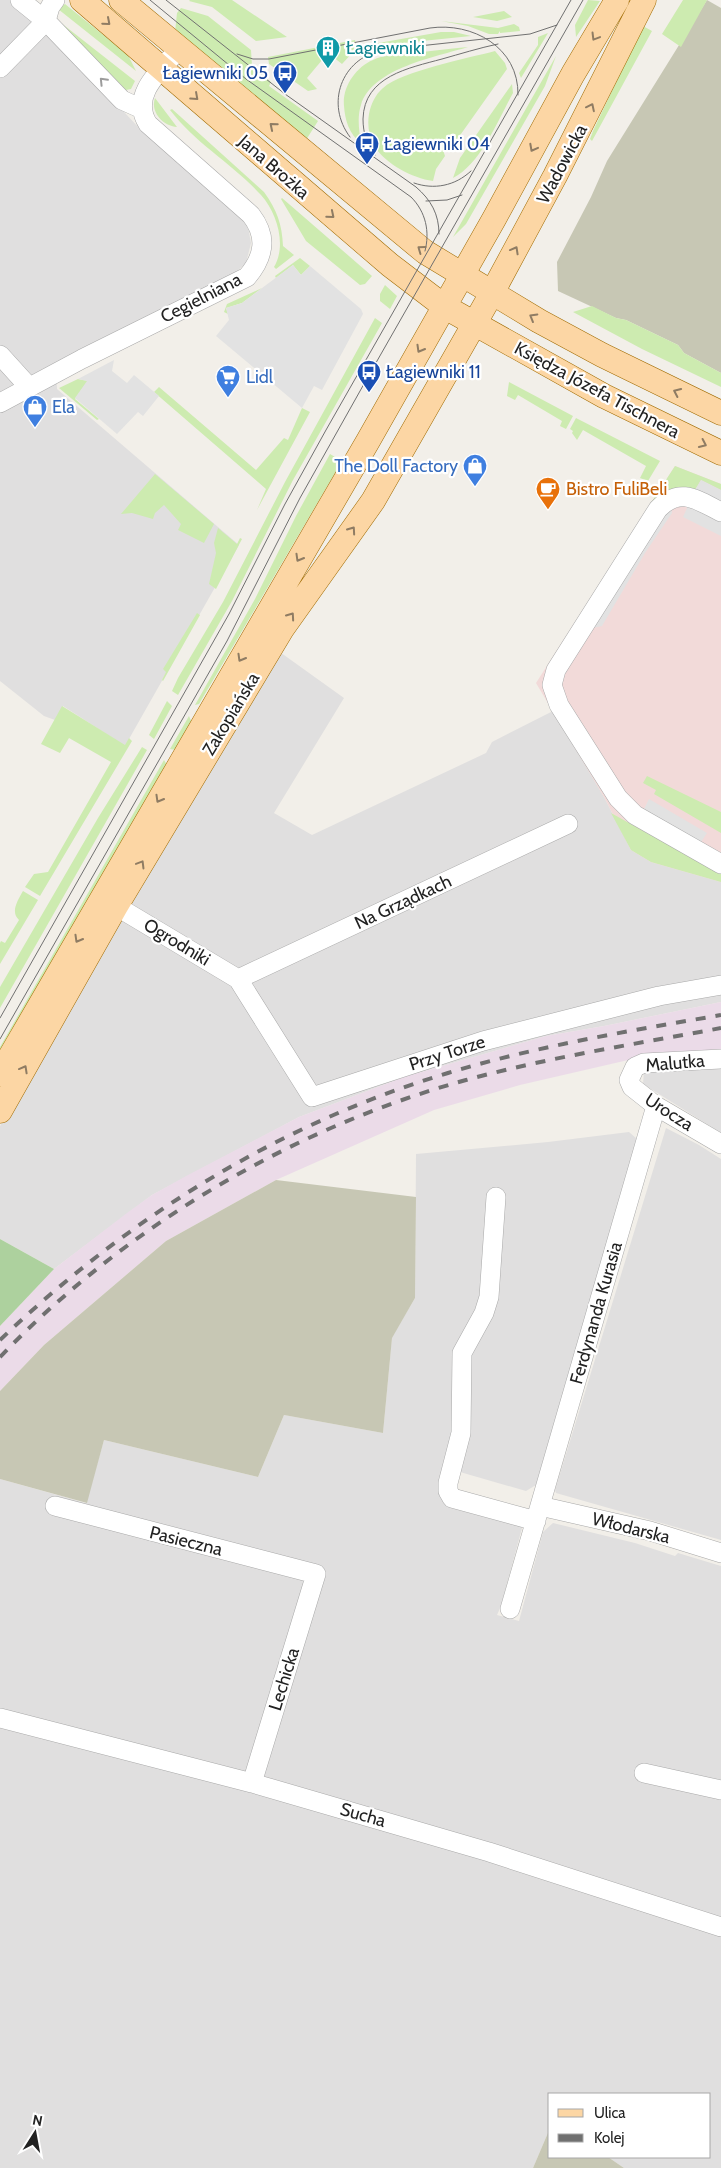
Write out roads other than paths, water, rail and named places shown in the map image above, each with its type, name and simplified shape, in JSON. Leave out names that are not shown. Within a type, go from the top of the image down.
[{"type":"main road","name":"Jana Brożka","points":[[82,0],[384,260],[444,307],[473,324]]},
{"type":"main road","name":"Jana Brożka","points":[[121,0],[408,239],[462,276],[492,293]]},
{"type":"main road","name":"Wadowicka","points":[[444,307],[573,74],[617,0]]},
{"type":"main road","name":"Wadowicka","points":[[473,324],[492,293],[576,138],[644,0]]},
{"type":"main road","name":"Księdza Józefa Tischnera","points":[[492,293],[602,355],[721,412]]},
{"type":"main road","name":"Zakopiańska","points":[[0,1074],[444,307]]},
{"type":"main road","name":"Księdza Józefa Tischnera","points":[[473,324],[635,412],[721,453]]},
{"type":"main road","name":"Zakopiańska","points":[[0,1111],[116,906],[282,629],[372,501],[473,324]]},
{"type":"street","points":[[20,0],[46,21],[122,100],[142,109],[144,91],[180,48]]},
{"type":"street","points":[[0,68],[46,21],[50,7],[55,0]]},
{"type":"street","name":"Cegielniana","points":[[0,403],[246,277],[256,265],[261,254],[262,238],[259,225],[251,215],[148,124],[142,109]]},
{"type":"street","points":[[0,354],[29,387]]},
{"type":"street","points":[[721,512],[686,497],[675,497],[662,504],[556,670],[552,685],[559,705],[618,798],[635,815],[721,864]]},
{"type":"street","name":"Na Grządkach","points":[[238,979],[568,824]]},
{"type":"street","name":"Ogrodniki","points":[[116,906],[238,979]]},
{"type":"street","name":"Przy Torze","points":[[238,979],[312,1097],[484,1041],[659,996],[721,985]]},
{"type":"street","name":"Malutka","points":[[632,1071],[635,1067],[644,1063],[721,1059]]},
{"type":"street","name":"Urocza","points":[[632,1071],[630,1080],[632,1087],[656,1106],[721,1144]]},
{"type":"street","name":"Ferdynanda Kurasia","points":[[510,1610],[656,1106]]},
{"type":"street","points":[[496,1198],[489,1298],[484,1313],[462,1352],[461,1433],[448,1491],[452,1498],[538,1514]]},
{"type":"street","name":"Pasieczna","points":[[55,1506],[316,1574]]},
{"type":"street","name":"Włodarska","points":[[538,1514],[650,1531],[721,1553]]},
{"type":"street","name":"Lechicka","points":[[252,1783],[316,1574]]},
{"type":"street","name":"Sucha","points":[[0,1718],[252,1783],[489,1852],[721,1927]]},
{"type":"street","points":[[644,1773],[721,1790]]},
{"type":"tram line","points":[[150,0],[246,79],[411,197],[420,209],[426,222],[427,237],[425,251]]},
{"type":"tram line","points":[[166,0],[285,94],[416,187],[426,197],[436,214],[439,234]]},
{"type":"tram line","points":[[0,1018],[229,614],[285,504],[326,430],[571,0]]},
{"type":"tram line","points":[[0,1039],[227,641],[300,498],[583,0]]},
{"type":"tram line","points":[[350,137],[339,111],[338,97],[347,73],[356,63],[368,55],[382,50],[530,34],[557,25]]},
{"type":"tram line","points":[[237,54],[253,59],[269,59],[430,28],[462,29],[490,41],[502,51],[511,63],[516,78],[518,95]]},
{"type":"tram line","points":[[375,155],[366,138],[363,119],[365,104],[371,93],[380,83],[390,76],[416,66],[498,44]]},
{"type":"tram line","points":[[414,183],[429,186],[444,185],[458,180],[471,171]]},
{"type":"tram line","points":[[426,201],[447,200],[462,195]]},
{"type":"railway","points":[[0,1340],[100,1254],[153,1215],[208,1180],[265,1148],[324,1119],[385,1094],[482,1063],[583,1040],[721,1015]]},
{"type":"railway","points":[[0,1357],[49,1310],[101,1266],[156,1225],[215,1188],[275,1154],[337,1125],[401,1100],[466,1080],[529,1064],[721,1028]]},
{"type":"place","name":"Łagiewniki","points":[[328,69]]},
{"type":"place","name":"Łagiewniki 05","points":[[285,94]]},
{"type":"place","name":"Łagiewniki 04","points":[[367,165]]},
{"type":"place","name":"Łagiewniki 11","points":[[369,393]]},
{"type":"place","name":"Lidl","points":[[228,398]]},
{"type":"place","name":"Ela","points":[[35,428]]},
{"type":"place","name":"The Doll Factory","points":[[475,487]]},
{"type":"place","name":"Bistro FuliBeli","points":[[548,510]]}]
